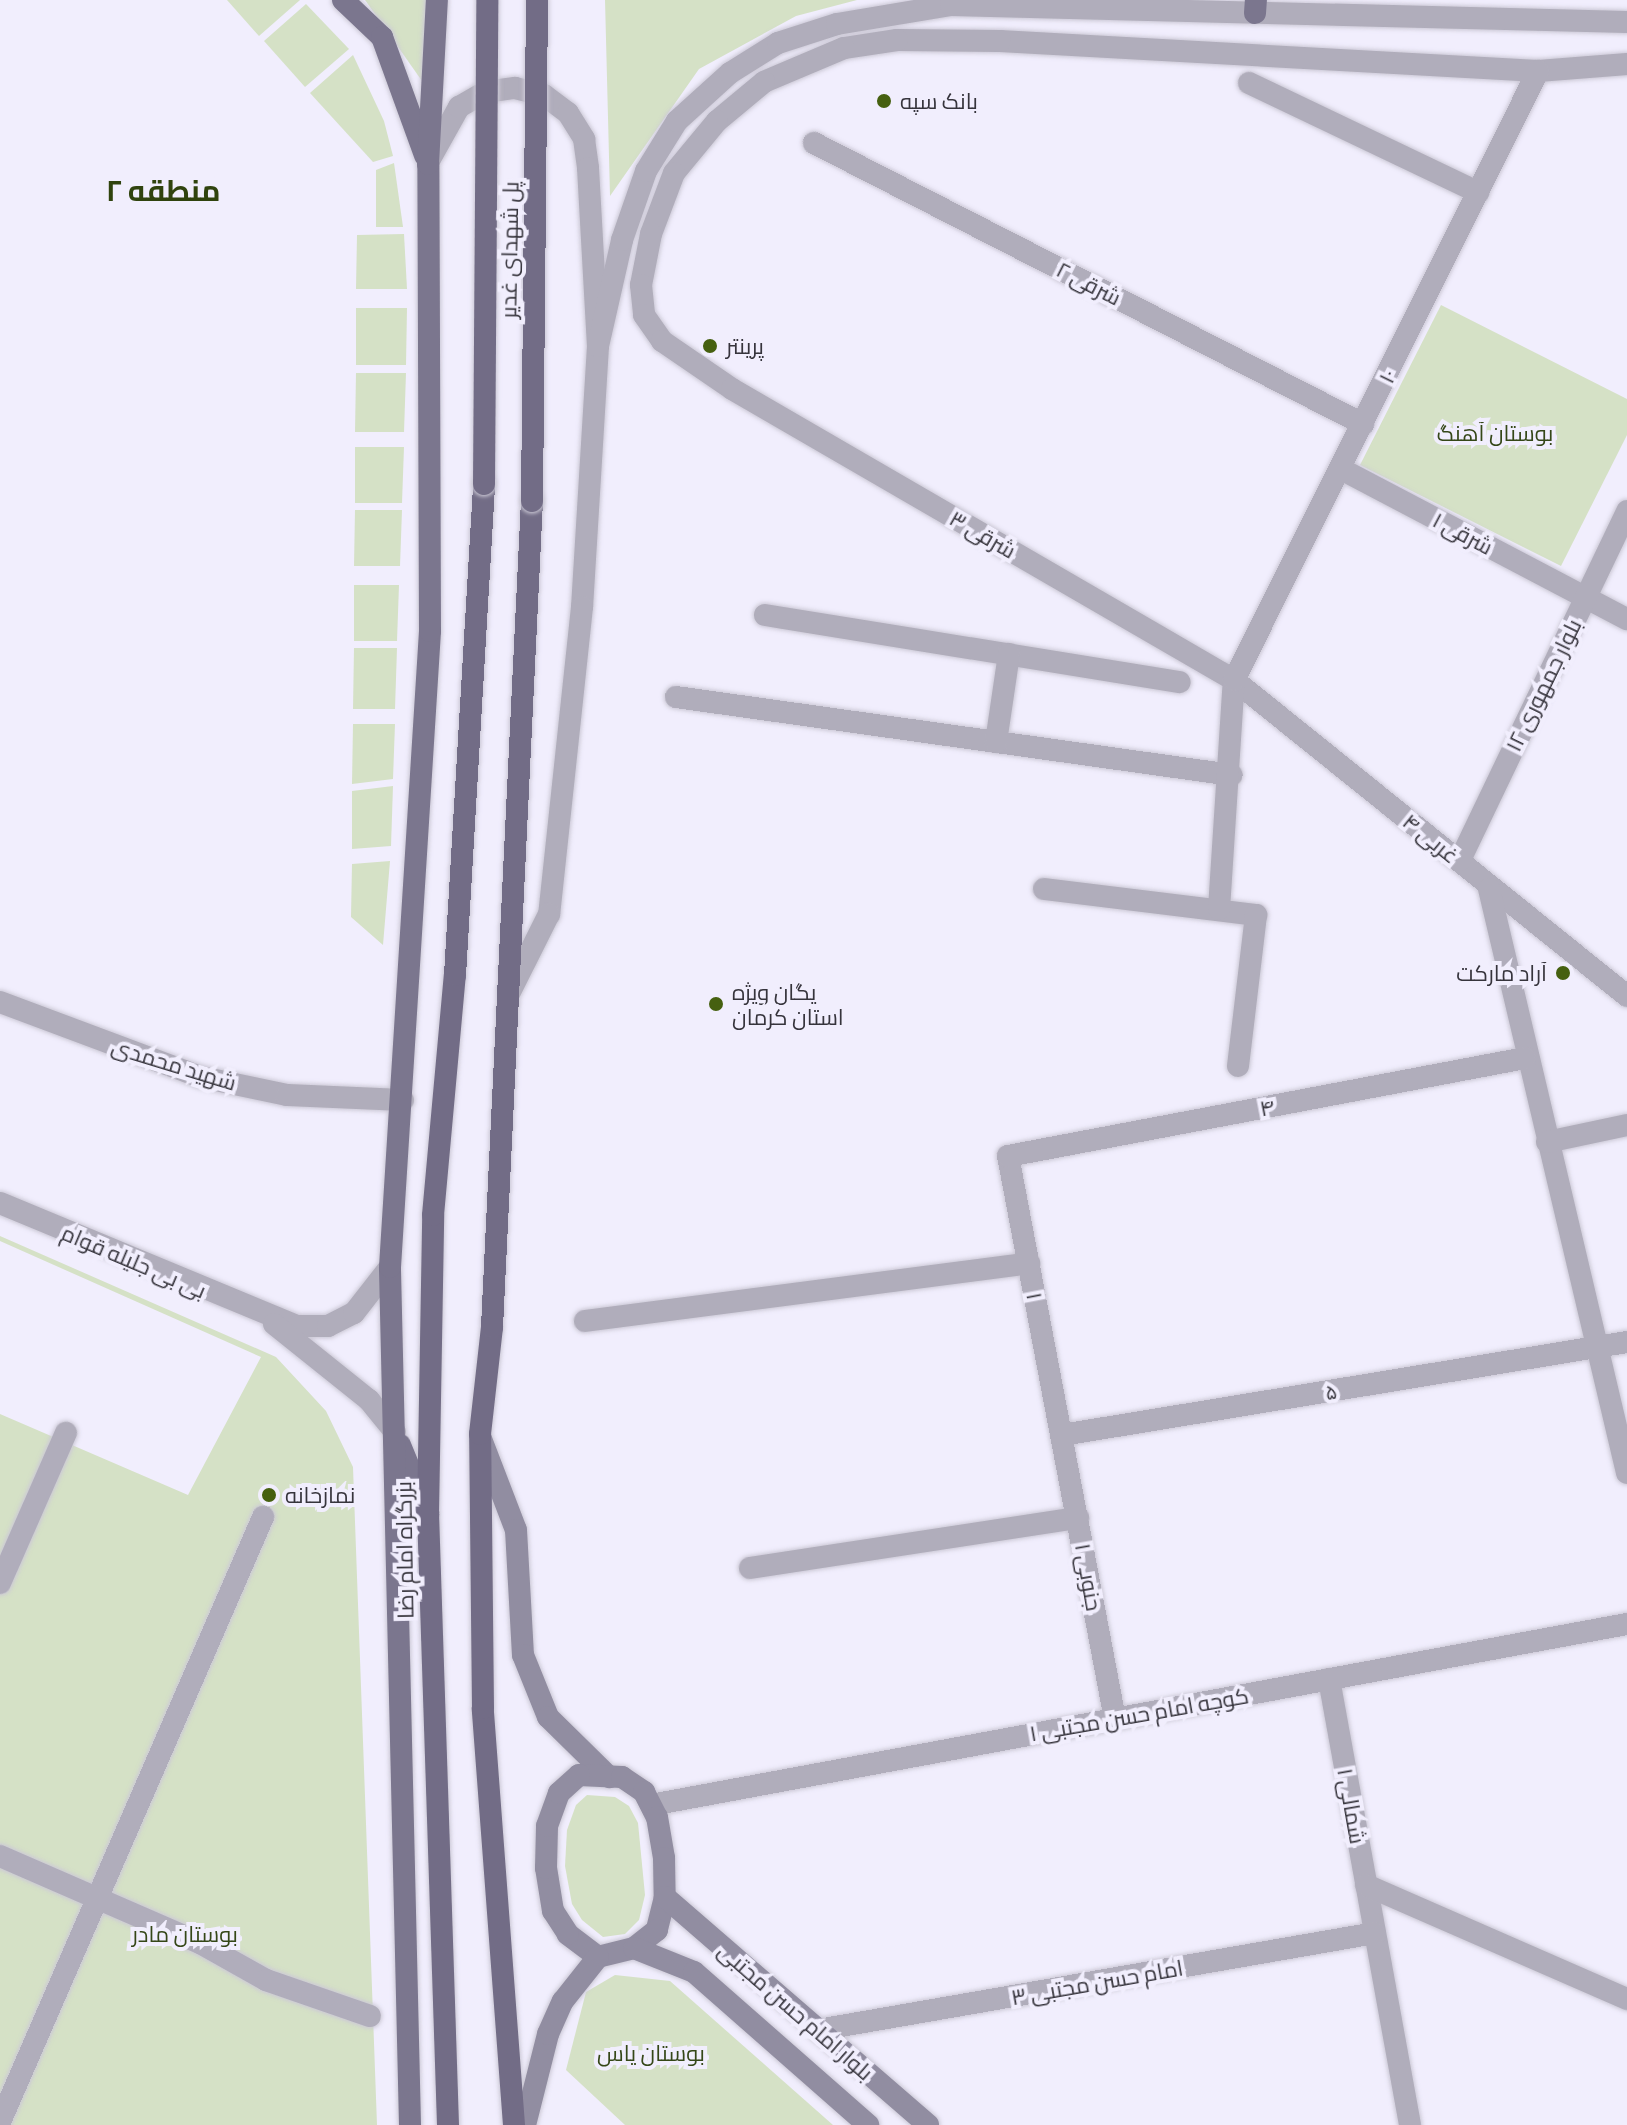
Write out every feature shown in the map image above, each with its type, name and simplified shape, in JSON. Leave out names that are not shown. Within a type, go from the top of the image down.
[{"type":"highway","name":"پل شهدای غدیر","points":[[455,975],[484,484],[487,0]]},
{"type":"highway","name":"پل شهدای غدیر","points":[[510,992],[532,501],[537,0]]},
{"type":"highway","name":"بزرگراه امام رضا","points":[[448,2125],[428,1514],[433,1215],[455,975]]},
{"type":"highway","points":[[510,992],[492,1327],[480,1434],[483,1708],[514,2125]]},
{"type":"main road","points":[[343,0],[382,37],[428,164]]},
{"type":"main road","points":[[410,2125],[390,1267],[403,1100],[430,631],[428,164],[437,0]]},
{"type":"main road","points":[[395,1432],[428,1514]]},
{"type":"main road","points":[[480,1434],[516,1530],[523,1655],[548,1717],[609,1777]]},
{"type":"main road","points":[[525,2125],[548,2034],[563,2001],[598,1957],[634,1948],[657,1930],[665,1897],[664,1858],[651,1805],[644,1792],[622,1777],[579,1775],[559,1793],[547,1826],[546,1868],[553,1911],[568,1934],[598,1957]]},
{"type":"main road","name":"بلوار امام حسن مجتبی","points":[[665,1897],[928,2125]]},
{"type":"main road","points":[[694,1972],[670,1952],[670,1932],[685,1927],[716,1942]]},
{"type":"main road","name":"بلوار امام حسن مجتبی","points":[[634,1948],[694,1972],[868,2125]]},
{"type":"street","points":[[598,346],[622,240],[646,171],[677,121],[730,73],[778,43],[837,24],[951,5],[1256,6],[1627,22]]},
{"type":"street","name":"۳ شرقی","points":[[1234,680],[732,389],[662,341],[644,315],[641,285],[651,234],[674,173],[717,121],[764,82],[844,48],[897,40],[1000,41],[1538,71],[1627,64]]},
{"type":"street","name":"۱۰","points":[[1234,680],[1538,71]]},
{"type":"street","points":[[1249,83],[1478,192]]},
{"type":"street","points":[[428,164],[459,107],[485,92],[529,91],[568,113],[584,139],[588,168],[598,346],[582,607],[549,914],[510,992]]},
{"type":"street","name":"۲ شرقی","points":[[814,143],[1363,424]]},
{"type":"street","name":"شرقی ۱","points":[[1341,469],[1627,619]]},
{"type":"street","name":"بلوار جمهوری ۱۲","points":[[1460,860],[1627,511]]},
{"type":"street","points":[[765,615],[1180,682]]},
{"type":"street","points":[[996,742],[1009,654]]},
{"type":"street","points":[[1219,909],[1232,775],[1234,680]]},
{"type":"street","name":"۴ غربی","points":[[1234,680],[1460,860],[1489,889],[1627,996]]},
{"type":"street","points":[[676,697],[1232,775]]},
{"type":"street","points":[[1044,889],[1256,915],[1238,1066]]},
{"type":"street","points":[[1489,889],[1525,1058],[1601,1347],[1627,1473]]},
{"type":"street","name":"شهید محمدی","points":[[0,1002],[201,1077],[287,1095],[403,1100]]},
{"type":"street","name":"۴","points":[[1008,1156],[1525,1058]]},
{"type":"street","points":[[1547,1142],[1627,1125]]},
{"type":"street","name":"۱‍","points":[[1008,1156],[1062,1435]]},
{"type":"street","name":"بی بی جلیله قوام","points":[[0,1203],[267,1318]]},
{"type":"street","points":[[585,1321],[1029,1263]]},
{"type":"street","points":[[267,1318],[297,1326],[328,1326],[354,1313],[390,1267]]},
{"type":"street","points":[[267,1318],[369,1400],[395,1432]]},
{"type":"street","name":"۵","points":[[1062,1435],[1627,1342]]},
{"type":"street","points":[[0,1583],[66,1433]]},
{"type":"street","name":"۱ جنوبی","points":[[1062,1435],[1115,1719]]},
{"type":"street","points":[[0,2122],[95,1897],[263,1517]]},
{"type":"street","points":[[750,1568],[1078,1518]]},
{"type":"street","name":"کوچه امام حسن مجتبی ۱","points":[[651,1805],[1627,1624]]},
{"type":"street","name":"۱ شمالی","points":[[1329,1679],[1410,2125]]},
{"type":"street","points":[[0,1856],[200,1943],[266,1980],[370,2016]]},
{"type":"street","points":[[1366,1885],[1627,1999]]},
{"type":"street","name":"امام حسن مجتبی ۳","points":[[818,2030],[1375,1933]]},
{"type":"green space","points":[[227,0],[300,0],[259,36]]},
{"type":"green space","points":[[365,0],[429,0],[422,81]]},
{"type":"green space","points":[[605,0],[857,0],[796,16],[699,69],[610,196]]},
{"type":"green space","points":[[306,4],[349,49],[305,87],[264,41]]},
{"type":"green space","points":[[353,55],[384,121],[393,156],[373,162],[310,93]]},
{"type":"green space","points":[[394,163],[403,227],[376,227],[376,170]]},
{"type":"green space","points":[[404,234],[407,289],[356,289],[357,235]]},
{"type":"green space","name":"بوستان آهنگ","points":[[1441,305],[1627,399],[1627,435],[1561,566],[1360,465]]},
{"type":"green space","points":[[356,308],[407,308],[406,365],[356,365]]},
{"type":"green space","points":[[356,373],[406,373],[404,432],[355,432]]},
{"type":"green space","points":[[355,447],[404,447],[402,503],[355,503]]},
{"type":"green space","points":[[355,510],[402,510],[400,566],[354,566]]},
{"type":"green space","points":[[354,585],[399,585],[397,641],[354,641]]},
{"type":"green space","points":[[354,648],[397,648],[395,709],[353,709]]},
{"type":"green space","points":[[353,724],[395,724],[393,779],[352,784]]},
{"type":"green space","points":[[393,786],[391,846],[352,849],[352,791]]},
{"type":"green space","points":[[390,861],[383,945],[351,917],[352,864]]},
{"type":"green space","name":"بوستان مادر","points":[[0,1236],[276,1357],[326,1411],[353,1467],[377,2125],[0,2125],[0,1414],[188,1495],[261,1357],[0,1241]]},
{"type":"green space","points":[[587,1795],[615,1797],[629,1806],[638,1823],[645,1895],[639,1920],[625,1934],[603,1937],[582,1920],[572,1904],[565,1866],[567,1830],[576,1805]]},
{"type":"green space","name":"بوستان یاس","points":[[615,1975],[670,1981],[833,2125],[625,2125],[566,2070],[586,1992]]},
{"type":"place","name":"بانک سپه","points":[[884,101]]},
{"type":"place","name":"پرینتر","points":[[710,346]]},
{"type":"place","name":"آراد مارکت","points":[[1563,973]]},
{"type":"place","name":"یگان ویژه استان کرمان","points":[[716,1004]]},
{"type":"place","name":"نمازخانه","points":[[269,1495]]},
{"type":"district","name":"منطقه ۲","points":[[163,189]]}]
